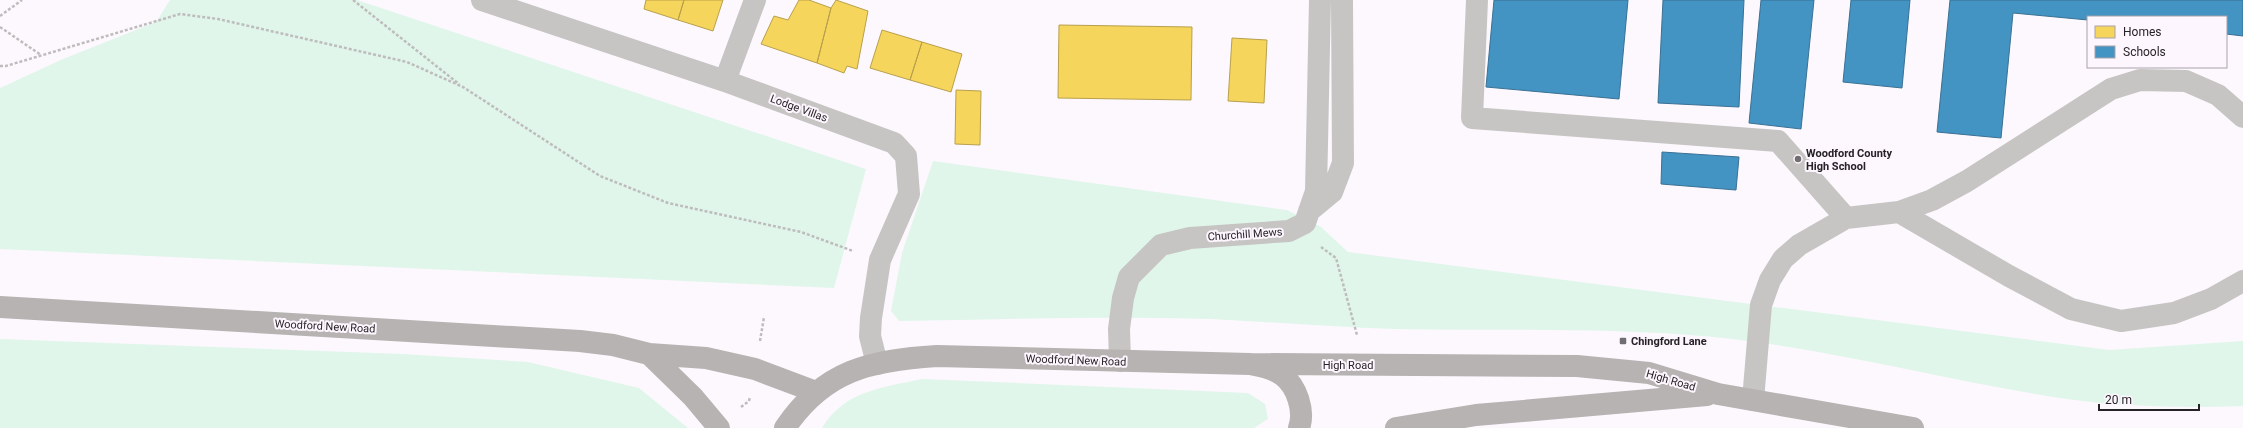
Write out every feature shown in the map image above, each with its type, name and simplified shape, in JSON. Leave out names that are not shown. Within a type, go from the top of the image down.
[{"type":"main road","name":"Woodford New Road","points":[[0,307],[580,341],[612,345],[649,354],[706,358],[755,369],[816,392]]},
{"type":"main road","points":[[649,354],[693,397],[719,428]]},
{"type":"main road","name":"Woodford New Road","points":[[784,428],[794,414],[816,392],[830,381],[848,372],[906,358],[938,356],[1250,364],[1267,367],[1283,375],[1294,388],[1300,404],[1301,422],[1299,428]]},
{"type":"main road","name":"High Road","points":[[1250,364],[1577,366],[1649,373],[1718,394]]},
{"type":"main road","points":[[1718,394],[1913,428]]},
{"type":"main road","name":"High Road","points":[[1396,428],[1476,415],[1718,394]]},
{"type":"street","name":"Lodge Villas","points":[[482,0],[725,81],[894,142],[906,156],[909,194],[880,260],[871,318],[870,336],[877,364]]},
{"type":"street","points":[[725,81],[755,0]]},
{"type":"street","points":[[1304,219],[1316,191],[1320,0]]},
{"type":"street","points":[[1304,219],[1332,192],[1343,163],[1342,0]]},
{"type":"street","points":[[1477,0],[1472,118],[1778,141],[1846,218]]},
{"type":"street","points":[[1753,400],[1761,305],[1770,280],[1783,259],[1799,245],[1846,218],[1899,212],[1932,200],[1967,181],[2111,89],[2140,80],[2186,81],[2218,95],[2243,117]]},
{"type":"street","points":[[1899,212],[2009,276],[2071,309],[2121,321],[2174,313],[2211,299],[2243,281]]},
{"type":"street","name":"Churchill Mews","points":[[1120,361],[1119,329],[1123,298],[1129,276],[1161,245],[1190,238],[1289,231],[1304,219]]},
{"type":"path","points":[[0,16],[22,0]]},
{"type":"path","points":[[353,0],[463,87],[600,176],[668,203],[801,232],[880,260]]},
{"type":"path","points":[[0,66],[6,66],[180,14],[218,19],[407,62],[463,87]]},
{"type":"path","points":[[0,27],[42,55]]},
{"type":"path","points":[[1304,219],[1307,236],[1336,258],[1358,338]]},
{"type":"path","points":[[759,346],[764,317]]},
{"type":"path","points":[[741,407],[749,401],[751,390]]},
{"type":"green space","points":[[170,0],[357,0],[866,169],[834,288],[0,249],[0,88],[63,59],[156,22]]},
{"type":"green space","points":[[933,161],[1287,210],[1321,227],[1348,252],[2109,350],[2243,341],[2243,406],[2158,406],[2074,400],[1984,385],[1759,342],[1673,334],[1593,331],[1394,329],[1172,318],[1055,318],[899,321],[891,311],[902,253]]},
{"type":"green space","points":[[0,339],[403,354],[528,362],[639,388],[688,428],[0,428]]},
{"type":"green space","points":[[922,379],[1248,393],[1265,404],[1268,419],[1254,428],[822,428],[831,415],[853,398],[879,388]]},
{"type":"building: Homes","points":[[646,0],[684,0],[678,20],[644,9]]},
{"type":"building: Homes","points":[[684,0],[723,0],[713,31],[678,20]]},
{"type":"building: Homes","points":[[799,0],[809,0],[831,8],[817,63],[761,44],[774,16],[788,20]]},
{"type":"building: Homes","points":[[836,0],[868,11],[857,69],[847,66],[844,73],[817,63],[831,8]]},
{"type":"building: Homes","points":[[1059,25],[1192,27],[1191,100],[1058,98]]},
{"type":"building: Homes","points":[[882,30],[922,42],[910,80],[870,68]]},
{"type":"building: Homes","points":[[1232,38],[1267,40],[1264,103],[1228,101]]},
{"type":"building: Homes","points":[[922,42],[962,54],[951,92],[910,80]]},
{"type":"building: Homes","points":[[956,90],[981,91],[980,145],[955,144]]},
{"type":"building: Schools","points":[[1494,0],[1628,0],[1619,99],[1486,87]]},
{"type":"building: Schools","points":[[1663,0],[1744,0],[1739,107],[1658,103]]},
{"type":"building: Schools","points":[[1761,0],[1814,0],[1801,129],[1749,123]]},
{"type":"building: Schools","points":[[1851,0],[1910,0],[1902,88],[1843,82]]},
{"type":"building: Schools","points":[[1950,0],[2243,0],[2243,36],[2227,34],[2227,16],[2087,16],[2087,20],[2013,13],[2001,138],[1937,132]]},
{"type":"building: Schools","points":[[1662,152],[1739,157],[1736,190],[1661,184]]},
{"type":"place","name":"Woodford County High School","points":[[1798,159]]},
{"type":"place","name":"Chingford Lane","points":[[1623,341]]}]
